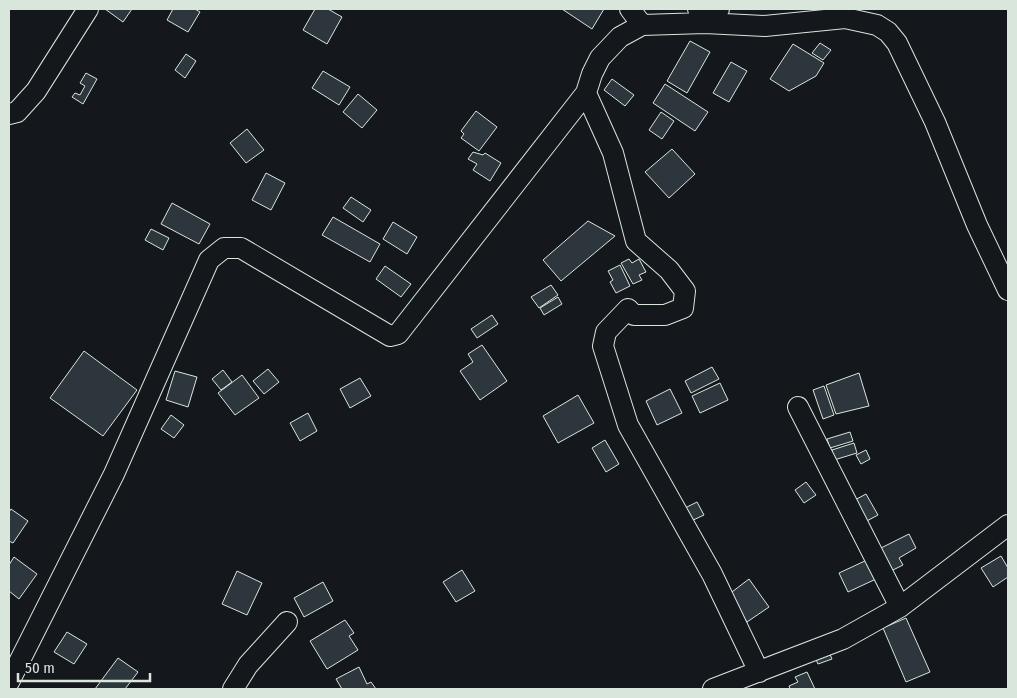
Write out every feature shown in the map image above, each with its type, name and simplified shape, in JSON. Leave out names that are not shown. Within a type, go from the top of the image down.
[{"type":"street","points":[[9,114],[17,112],[36,91],[88,9]]},
{"type":"street","points":[[630,9],[642,25]]},
{"type":"street","points":[[9,682],[114,474],[209,260],[224,248],[241,248],[390,336],[398,334],[586,94],[592,74],[600,58],[620,37],[642,25],[701,16],[719,9]]},
{"type":"street","points":[[701,16],[765,26],[846,18],[878,25],[888,32],[897,43],[935,122],[977,225],[1008,290]]},
{"type":"street","points":[[586,94],[613,154],[636,241],[669,270],[685,291],[683,308],[665,315],[634,315],[628,309],[606,332],[603,346],[628,424],[712,574],[759,672]]},
{"type":"street","points":[[798,407],[900,607]]},
{"type":"street","points":[[712,689],[842,638],[900,607],[1008,525]]},
{"type":"street","points":[[234,689],[248,665],[288,622]]},
{"type":"building","points":[[105,9],[132,9],[123,22]]},
{"type":"building","points":[[173,9],[195,9],[200,12],[188,32],[167,20]]},
{"type":"building","points":[[315,9],[328,9],[342,17],[327,44],[303,30]]},
{"type":"building","points":[[562,9],[604,9],[592,29]]},
{"type":"building","points":[[690,41],[710,52],[687,93],[667,81]]},
{"type":"building","points":[[820,43],[831,50],[823,60],[812,53]]},
{"type":"building","points":[[793,44],[824,63],[816,76],[789,91],[770,79]]},
{"type":"building","points":[[186,54],[196,61],[185,78],[175,70]]},
{"type":"building","points":[[731,62],[747,71],[729,102],[713,93]]},
{"type":"building","points":[[323,71],[350,87],[339,105],[312,88]]},
{"type":"building","points":[[86,73],[97,79],[83,104],[72,97],[75,93],[80,95],[85,86],[80,83]]},
{"type":"building","points":[[612,79],[634,95],[625,106],[604,90]]},
{"type":"building","points":[[665,84],[708,112],[695,131],[653,103]]},
{"type":"building","points":[[358,94],[377,110],[362,128],[343,112]]},
{"type":"building","points":[[476,111],[497,127],[479,151],[461,138],[464,134],[461,131]]},
{"type":"building","points":[[661,112],[674,121],[662,139],[649,130]]},
{"type":"building","points":[[247,129],[264,150],[246,163],[230,143]]},
{"type":"building","points":[[672,149],[695,174],[669,198],[645,172]]},
{"type":"building","points":[[473,152],[483,155],[485,153],[501,163],[490,181],[473,170],[477,164],[468,159]]},
{"type":"building","points":[[266,173],[285,183],[271,210],[252,200]]},
{"type":"building","points":[[351,197],[371,210],[363,222],[343,208]]},
{"type":"building","points":[[172,203],[210,224],[199,244],[161,224]]},
{"type":"building","points":[[333,217],[380,244],[370,262],[322,235]]},
{"type":"building","points":[[588,221],[615,236],[561,281],[543,260]]},
{"type":"building","points":[[393,222],[417,237],[407,254],[383,239]]},
{"type":"building","points":[[151,229],[169,238],[163,250],[145,240]]},
{"type":"building","points":[[629,259],[632,263],[639,259],[646,272],[639,275],[642,280],[633,284],[621,263]]},
{"type":"building","points":[[620,265],[630,286],[616,293],[610,282],[613,280],[608,271]]},
{"type":"building","points":[[385,266],[411,284],[401,297],[376,279]]},
{"type":"building","points":[[551,285],[558,295],[539,308],[531,297]]},
{"type":"building","points":[[558,297],[562,304],[544,315],[540,308]]},
{"type":"building","points":[[492,315],[498,324],[477,338],[471,329]]},
{"type":"building","points":[[482,345],[507,381],[480,400],[460,371],[473,362],[468,354]]},
{"type":"building","points":[[84,351],[137,390],[103,436],[50,398]]},
{"type":"building","points":[[712,367],[719,379],[691,393],[685,381]]},
{"type":"building","points":[[268,369],[279,382],[264,394],[253,381]]},
{"type":"building","points":[[223,370],[232,382],[221,390],[212,379]]},
{"type":"building","points":[[175,371],[197,377],[188,407],[166,400]]},
{"type":"building","points":[[859,373],[869,406],[836,414],[826,385]]},
{"type":"building","points":[[242,375],[259,398],[235,415],[218,393]]},
{"type":"building","points":[[360,378],[371,396],[350,408],[340,389]]},
{"type":"building","points":[[720,383],[728,400],[700,413],[692,396]]},
{"type":"building","points":[[824,386],[834,415],[823,419],[813,390]]},
{"type":"building","points":[[670,389],[682,413],[657,425],[646,401]]},
{"type":"building","points":[[578,395],[594,423],[558,443],[543,416]]},
{"type":"building","points":[[308,413],[317,431],[300,441],[290,423]]},
{"type":"building","points":[[171,415],[184,425],[174,438],[161,429]]},
{"type":"building","points":[[850,432],[853,441],[830,448],[827,439]]},
{"type":"building","points":[[605,440],[619,464],[606,472],[592,448]]},
{"type":"building","points":[[854,443],[857,453],[834,460],[832,450]]},
{"type":"building","points":[[866,450],[870,459],[861,464],[856,455]]},
{"type":"building","points":[[806,482],[816,495],[804,503],[795,490]]},
{"type":"building","points":[[866,494],[878,515],[865,522],[853,501]]},
{"type":"building","points":[[697,502],[704,515],[689,522],[683,509]]},
{"type":"building","points":[[11,509],[28,521],[13,543],[9,541],[9,512]]},
{"type":"building","points":[[909,534],[916,548],[899,558],[903,565],[891,571],[879,549]]},
{"type":"building","points":[[1001,556],[1008,568],[1008,577],[993,587],[981,568]]},
{"type":"building","points":[[14,557],[37,574],[19,599],[9,591],[9,565]]},
{"type":"building","points":[[867,560],[876,579],[848,592],[839,573]]},
{"type":"building","points":[[462,570],[475,591],[456,602],[443,582]]},
{"type":"building","points":[[237,571],[262,583],[247,615],[222,604]]},
{"type":"building","points":[[749,579],[769,607],[747,622],[728,595]]},
{"type":"building","points":[[323,582],[333,601],[304,617],[294,598]]},
{"type":"building","points":[[906,618],[930,672],[906,682],[883,628]]},
{"type":"building","points":[[345,620],[354,633],[349,636],[358,650],[327,669],[310,641]]},
{"type":"building","points":[[67,632],[87,644],[74,664],[54,652]]},
{"type":"building","points":[[828,650],[832,659],[818,664],[814,655]]},
{"type":"building","points":[[118,658],[138,672],[125,689],[95,689]]},
{"type":"building","points":[[359,667],[367,684],[371,682],[376,689],[342,689],[336,679]]},
{"type":"building","points":[[807,672],[815,689],[790,689],[789,686],[798,682],[795,677]]}]
